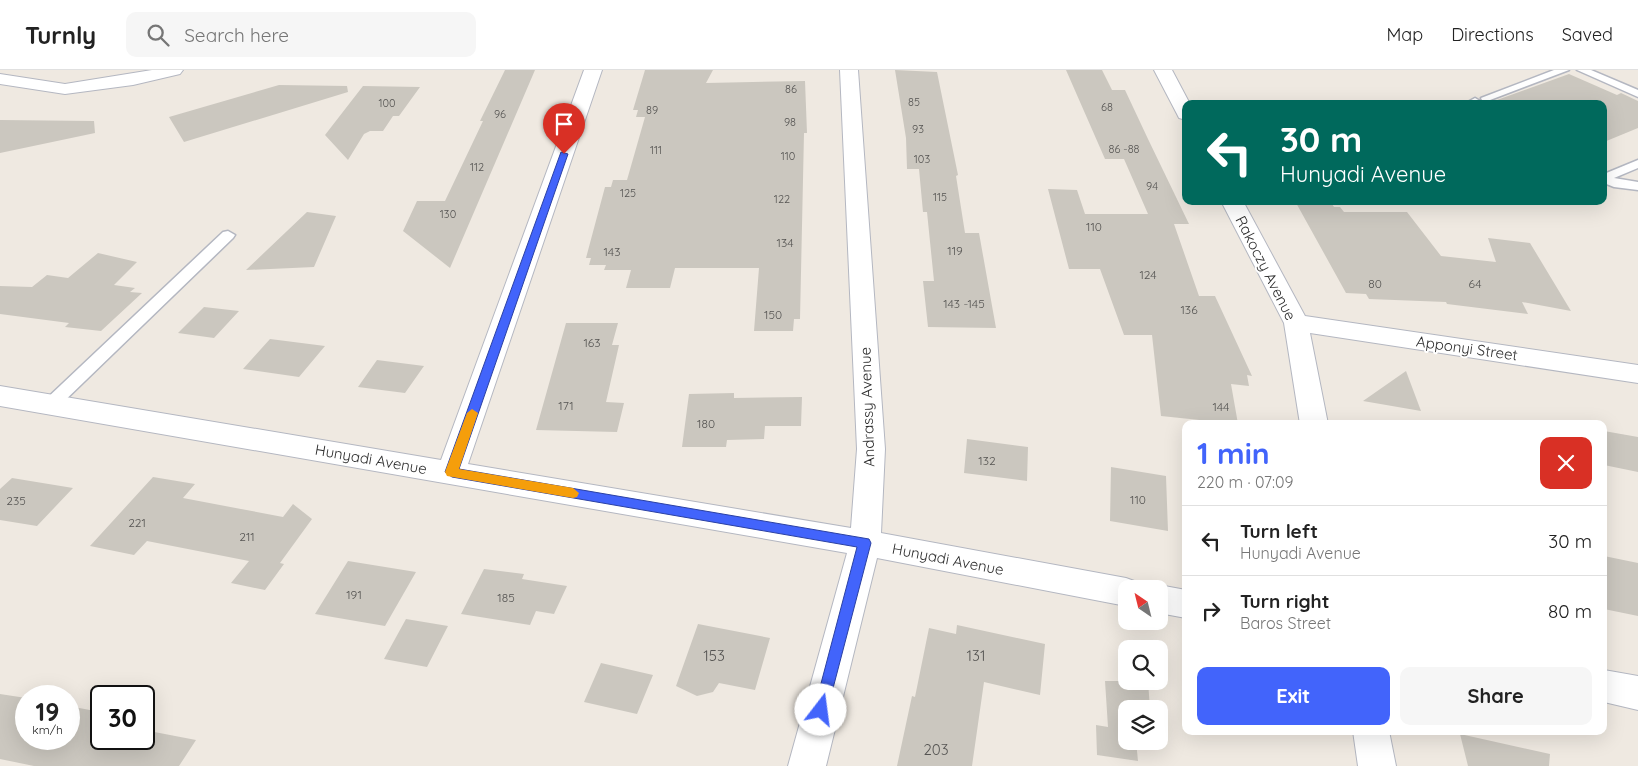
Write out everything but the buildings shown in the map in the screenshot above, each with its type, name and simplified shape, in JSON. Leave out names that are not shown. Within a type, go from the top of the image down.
[{"type":"street","points":[[0,79],[65,89],[133,80],[174,70]]},
{"type":"street","points":[[452,472],[593,70]]},
{"type":"street","name":"Andrassy Avenue","points":[[807,766],[865,543],[871,449],[849,70]]},
{"type":"street","points":[[1163,70],[1182,106]]},
{"type":"street","name":"Rakoczy Avenue","points":[[1234,205],[1296,323],[1313,420]]},
{"type":"street","name":"Apponyi Street","points":[[1296,323],[1638,374]]},
{"type":"street","name":"Hunyadi Avenue","points":[[0,396],[865,543],[1118,590]]},
{"type":"street","points":[[1168,600],[1182,603]]},
{"type":"street","points":[[1607,687],[1638,693]]},
{"type":"street","points":[[1372,735],[1377,766]]},
{"type":"lane","points":[[1480,100],[1564,70]]},
{"type":"lane","points":[[1582,70],[1638,94]]},
{"type":"lane","points":[[1607,177],[1638,164]]},
{"type":"lane","points":[[1607,180],[1614,183],[1638,186]]},
{"type":"lane","points":[[50,405],[228,235]]},
{"type":"slow traffic","points":[[472,413],[452,472],[573,493]]},
{"type":"route","points":[[564,154],[452,472],[865,543],[821,710]]}]
